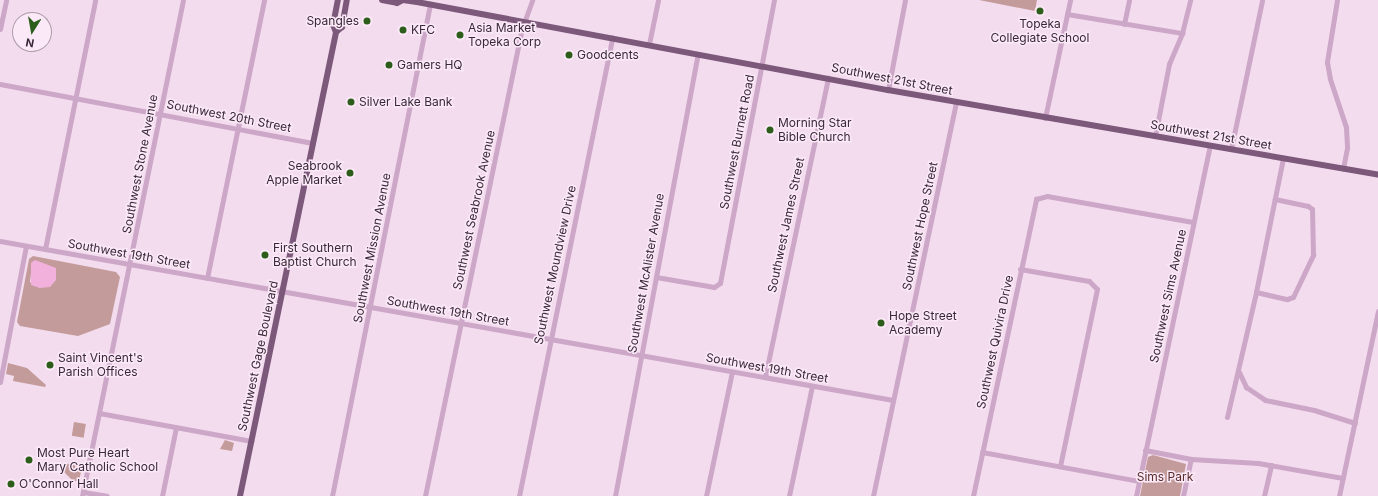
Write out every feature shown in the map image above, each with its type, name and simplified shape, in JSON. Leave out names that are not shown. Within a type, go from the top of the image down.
[{"type":"main road","name":"Southwest Gage Boulevard","points":[[240,496],[336,32],[333,25],[338,0]]},
{"type":"main road","name":"Southwest Gage Boulevard","points":[[336,32],[342,27],[347,0]]},
{"type":"main road","name":"Southwest 21st Street","points":[[382,0],[397,3],[403,0],[418,1],[888,90],[1378,175]]},
{"type":"street","points":[[0,29],[6,0]]},
{"type":"street","points":[[45,249],[95,0]]},
{"type":"street","name":"Southwest Stone Avenue","points":[[83,494],[183,0]]},
{"type":"street","points":[[207,278],[264,0]]},
{"type":"street","name":"Southwest Seabrook Avenue","points":[[425,496],[524,21],[532,0]]},
{"type":"street","points":[[649,44],[658,0]]},
{"type":"street","name":"Southwest Burnett Road","points":[[656,277],[717,286],[721,282],[774,0]]},
{"type":"street","points":[[888,90],[904,0]]},
{"type":"street","points":[[1045,118],[1070,0]]},
{"type":"street","points":[[1124,24],[1129,0]]},
{"type":"street","points":[[1155,136],[1169,64],[1182,33],[1190,0]]},
{"type":"street","points":[[1231,149],[1262,0]]},
{"type":"street","points":[[1337,0],[1327,62],[1330,79],[1346,127],[1347,148],[1343,169]]},
{"type":"street","name":"Southwest Mission Avenue","points":[[332,496],[371,307],[430,4]]},
{"type":"street","points":[[1067,14],[1182,33]]},
{"type":"street","name":"Southwest Moundview Drive","points":[[518,496],[612,37]]},
{"type":"street","name":"Southwest McAlister Avenue","points":[[615,496],[698,54]]},
{"type":"street","name":"Southwest James Street","points":[[765,377],[828,78]]},
{"type":"street","name":"Southwest 20th Street","points":[[0,84],[161,113],[312,143]]},
{"type":"street","name":"Southwest Hope Street","points":[[873,496],[956,102]]},
{"type":"street","name":"Southwest Sims Avenue","points":[[1136,496],[1210,146]]},
{"type":"street","points":[[1227,416],[1239,371],[1283,158]]},
{"type":"street","name":"Southwest Quivira Drive","points":[[973,496],[1035,201],[1043,196],[1193,222]]},
{"type":"street","points":[[1256,292],[1287,299],[1293,297],[1313,255],[1312,209],[1308,206],[1275,199]]},
{"type":"street","name":"Southwest 19th Street","points":[[0,241],[893,400]]},
{"type":"street","points":[[0,382],[26,246]]},
{"type":"street","points":[[1020,268],[1089,281],[1095,286],[1097,294],[1060,466]]},
{"type":"street","points":[[1339,496],[1378,311]]},
{"type":"street","points":[[1239,371],[1246,387],[1265,400],[1314,410],[1355,423]]},
{"type":"street","points":[[706,496],[732,372]]},
{"type":"street","points":[[789,496],[812,386]]},
{"type":"street","points":[[99,412],[251,441]]},
{"type":"street","points":[[162,496],[176,427]]},
{"type":"street","points":[[1145,450],[1191,459],[1271,465],[1343,478]]},
{"type":"street","points":[[982,452],[1139,481]]},
{"type":"street","points":[[1183,496],[1191,459]]},
{"type":"street","points":[[1264,496],[1271,465]]},
{"type":"street","points":[[83,494],[107,496]]},
{"type":"green space","points":[[979,0],[1037,0],[1035,11]]},
{"type":"green space","points":[[33,256],[116,272],[120,277],[110,324],[78,336],[20,326],[17,322],[29,259]],"holes":[[[32,265],[40,288],[30,282]]]},
{"type":"green space","points":[[8,363],[27,368],[46,385],[45,387],[13,381],[14,376],[6,374]]},
{"type":"green space","points":[[74,422],[86,424],[84,438],[72,436]]},
{"type":"green space","points":[[225,440],[234,443],[232,451],[220,449]]},
{"type":"green space","name":"Sims Park","points":[[1153,455],[1186,464],[1180,496],[1140,496],[1148,457]]},
{"type":"green space","points":[[65,463],[82,467],[79,481],[73,481],[64,472],[62,468]]},
{"type":"sand","points":[[35,260],[56,268],[56,280],[50,287],[40,288],[31,285],[31,263]]},
{"type":"place","name":"Topeka Collegiate School","points":[[1040,11]]},
{"type":"place","name":"Spangles","points":[[367,21]]},
{"type":"place","name":"KFC","points":[[403,30]]},
{"type":"place","name":"Asia Market Topeka Corp","points":[[460,35]]},
{"type":"place","name":"Goodcents","points":[[569,55]]},
{"type":"place","name":"Gamers HQ","points":[[389,65]]},
{"type":"place","name":"Silver Lake Bank","points":[[351,102]]},
{"type":"place","name":"Morning Star Bible Church","points":[[770,130]]},
{"type":"place","name":"Seabrook Apple Market","points":[[350,173]]},
{"type":"place","name":"First Southern Baptist Church","points":[[265,255]]},
{"type":"place","name":"Hope Street Academy","points":[[881,323]]},
{"type":"place","name":"Saint Vincent's Parish Offices","points":[[50,365]]},
{"type":"place","name":"Most Pure Heart Mary Catholic School","points":[[29,460]]},
{"type":"place","name":"O'Connor Hall","points":[[11,484]]}]
